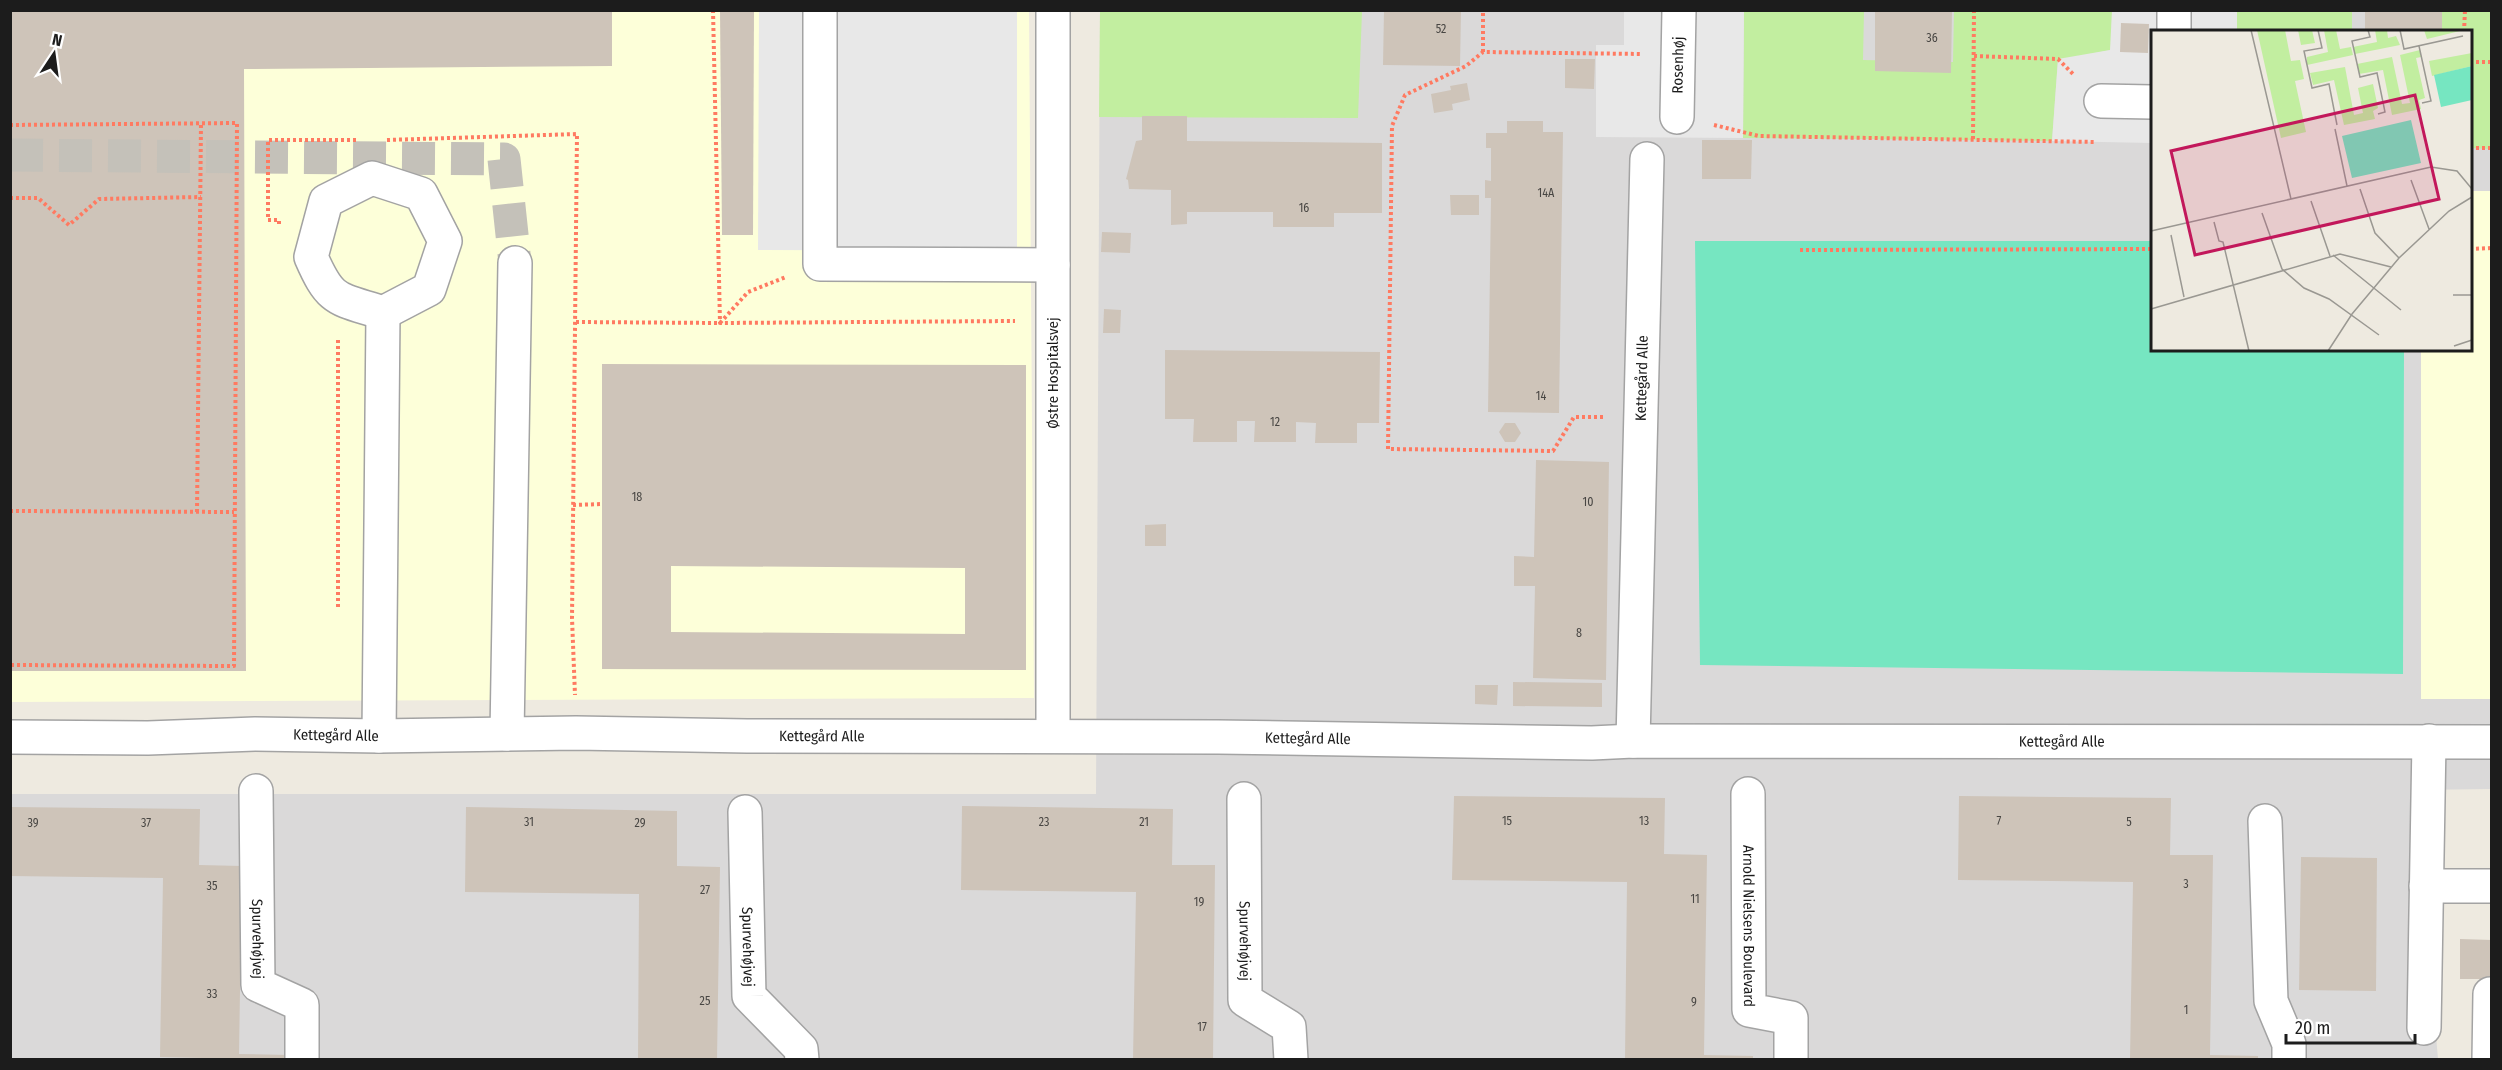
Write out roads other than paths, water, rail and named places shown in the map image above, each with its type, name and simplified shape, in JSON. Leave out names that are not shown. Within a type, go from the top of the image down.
[{"type":"street","points":[[820,10],[820,264],[1053,265]]},
{"type":"street","name":"Østre Hospitalsvej","points":[[1053,10],[1053,736]]},
{"type":"street","name":"Rosenhøj","points":[[1677,117],[1679,10]]},
{"type":"street","points":[[2174,10],[2174,30]]},
{"type":"street","points":[[2101,101],[2151,102]]},
{"type":"street","name":"Kettegård Alle","points":[[1633,741],[1647,159]]},
{"type":"street","points":[[507,734],[515,263]]},
{"type":"street","points":[[380,736],[383,313]]},
{"type":"street","name":"Kettegård Alle","points":[[10,737],[148,738],[255,734],[380,736],[576,733],[1592,743],[1633,741],[2492,742]]},
{"type":"street","points":[[2424,1028],[2429,741]]},
{"type":"street","name":"Spurvehøjvej","points":[[256,791],[258,985],[302,1005],[302,1059]]},
{"type":"street","name":"Arnold Nielsens Boulevard","points":[[1748,794],[1749,1010],[1791,1018],[1791,1059]]},
{"type":"street","name":"Spurvehøjvej","points":[[1244,799],[1245,1000],[1289,1028],[1291,1059]]},
{"type":"street","name":"Spurvehøjvej","points":[[745,812],[749,996],[801,1049],[802,1059]]},
{"type":"street","points":[[2265,822],[2271,1001],[2289,1044],[2289,1059]]},
{"type":"street","points":[[2426,886],[2492,886]]},
{"type":"street","points":[[2489,1059],[2490,994]]},
{"type":"tunnel","points":[[10,155],[504,159],[515,263]]}]
